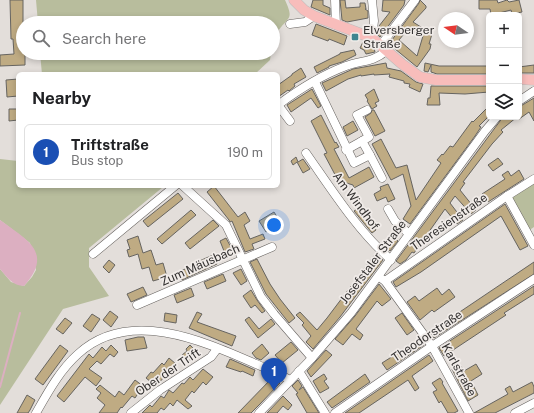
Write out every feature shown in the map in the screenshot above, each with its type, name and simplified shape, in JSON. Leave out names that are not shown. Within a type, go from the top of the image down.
[{"type":"main road","points":[[294,0],[304,10],[314,16],[372,38],[412,72],[428,79],[457,81],[486,80]]},
{"type":"main road","points":[[522,79],[534,80]]},
{"type":"street","points":[[334,0],[336,25]]},
{"type":"street","points":[[372,0],[374,21],[372,38]]},
{"type":"street","points":[[280,104],[295,93],[345,67],[377,59],[415,0]]},
{"type":"street","points":[[290,24],[305,22],[314,16]]},
{"type":"street","points":[[316,82],[346,150],[354,163],[370,155]]},
{"type":"street","points":[[522,99],[534,91]]},
{"type":"street","points":[[280,108],[290,121]]},
{"type":"street","points":[[346,150],[369,137],[357,115],[367,110]]},
{"type":"street","name":"Josefstaler Straße","points":[[259,413],[312,358],[381,279],[391,260],[409,234],[484,131],[494,120]]},
{"type":"street","points":[[362,141],[382,178]]},
{"type":"street","name":"Am Windhof","points":[[306,153],[345,208],[378,248],[391,260]]},
{"type":"street","name":"Theresienstraße","points":[[381,279],[534,178]]},
{"type":"street","points":[[93,254],[173,188]]},
{"type":"street","points":[[185,188],[226,225],[261,297],[312,358]]},
{"type":"street","points":[[507,196],[534,245]]},
{"type":"street","points":[[388,209],[395,221],[409,234]]},
{"type":"street","name":"Zum Mäusbach","points":[[137,305],[272,247]]},
{"type":"street","name":"Karlstraße","points":[[381,279],[432,346],[468,413]]},
{"type":"street","name":"Theodorstraße","points":[[335,413],[432,346],[534,279]]},
{"type":"street","points":[[36,413],[62,372],[78,354],[90,344],[120,333],[155,331],[184,336],[277,373],[290,380]]},
{"type":"street","name":"Ober der Trift","points":[[131,413],[160,390],[211,357],[217,349]]},
{"type":"street","points":[[299,371],[324,413]]},
{"type":"street","points":[[515,413],[534,403]]},
{"type":"green space","points":[[36,0],[285,0],[290,15],[280,29],[280,16],[37,16]]},
{"type":"green space","points":[[41,60],[270,60],[257,72],[42,72]]},
{"type":"green space","points":[[0,159],[16,161],[16,188],[162,188],[89,248],[89,267],[109,296],[63,309],[0,405],[0,269],[11,282],[24,286],[36,270],[30,243],[0,220]]},
{"type":"green space","points":[[534,180],[534,227],[528,231],[508,196]]},
{"type":"shaded area","points":[[0,220],[27,241],[37,255],[37,264],[33,274],[24,286],[13,283],[0,269]]},
{"type":"building","points":[[10,0],[23,0],[23,16],[16,16],[16,60],[25,60],[25,65],[0,66],[0,55],[14,54],[13,39],[11,39]]},
{"type":"building","points":[[313,0],[323,0],[323,5],[330,8],[330,15],[311,7]]},
{"type":"building","points":[[340,0],[345,0],[346,8],[360,7],[360,3],[365,3],[365,9],[368,11],[368,18],[347,22],[342,20]]},
{"type":"building","points":[[383,0],[405,0],[404,5],[380,37],[378,35],[379,26],[390,12],[382,11]]},
{"type":"building","points":[[420,0],[426,8],[413,22],[432,34],[429,44],[431,44],[430,49],[417,67],[389,44]],"holes":[[[408,29],[423,36],[417,56],[399,40]]]},
{"type":"building","points":[[479,0],[497,0],[498,3],[507,0],[509,2],[519,0],[522,12],[512,12],[511,10],[503,12],[490,12],[490,9],[479,9]]},
{"type":"building","points":[[316,24],[347,36],[344,45],[329,39],[328,41],[312,35]]},
{"type":"building","points":[[363,42],[374,48],[375,52],[366,54],[364,50],[360,48]]},
{"type":"building","points":[[354,50],[356,55],[342,62],[329,66],[317,73],[314,67],[340,53]]},
{"type":"building","points":[[386,63],[387,68],[401,71],[416,82],[423,84],[420,92],[409,87],[410,84],[404,83],[404,81],[389,77],[390,74],[361,75],[348,79],[326,91],[322,83],[353,69]]},
{"type":"building","points":[[425,63],[439,66],[486,66],[486,74],[437,74],[431,72],[431,65],[428,72],[424,71]]},
{"type":"building","points":[[534,65],[534,73],[522,73],[522,67]]},
{"type":"building","points":[[301,68],[306,77],[294,84],[295,86],[289,91],[288,90],[280,96],[280,84]]},
{"type":"building","points":[[16,79],[16,96],[7,97],[6,80]]},
{"type":"building","points":[[431,86],[486,86],[486,92],[465,94],[439,93],[440,105],[427,105],[428,98],[430,98]]},
{"type":"building","points":[[312,89],[321,106],[318,108],[311,98],[291,112],[287,105]]},
{"type":"building","points":[[374,89],[379,101],[375,103],[377,106],[372,109],[365,95]]},
{"type":"building","points":[[534,98],[534,121],[529,112],[522,117],[522,105]]},
{"type":"building","points":[[9,109],[16,109],[16,120],[9,121]]},
{"type":"building","points":[[486,109],[486,119],[479,126],[481,127],[410,224],[403,219],[411,206],[403,174],[391,180],[372,144],[381,139],[396,168],[407,165],[416,200],[441,163],[437,160],[450,146],[453,147],[472,121],[473,122]]},
{"type":"building","points":[[372,110],[374,110],[385,131],[375,136],[365,117],[371,113]]},
{"type":"building","points":[[321,115],[335,143],[336,142],[339,147],[334,149],[349,178],[369,167],[374,177],[354,188],[353,185],[343,182],[340,184],[324,154],[327,153],[311,121]]},
{"type":"building","points":[[501,120],[513,120],[501,130],[503,132],[463,182],[465,183],[460,190],[476,210],[471,214],[455,196],[450,203],[463,220],[457,224],[445,209],[414,253],[412,252],[406,260],[400,264],[396,261]]},
{"type":"building","points":[[353,121],[358,130],[347,136],[343,127]]},
{"type":"building","points":[[296,157],[298,162],[303,159],[310,169],[303,173],[297,162],[293,165],[291,161]]},
{"type":"building","points":[[498,158],[503,164],[493,171],[488,165]]},
{"type":"building","points":[[519,170],[524,179],[488,202],[482,194],[505,179],[502,175],[508,171],[511,176]]},
{"type":"building","points":[[388,184],[395,199],[388,202],[386,197],[377,201],[374,194],[381,190],[380,187]]},
{"type":"building","points":[[212,188],[216,188],[238,217],[245,212],[250,221],[244,225],[250,239],[263,234],[265,239],[252,244],[254,249],[245,252],[232,221],[230,222],[207,192]]},
{"type":"building","points":[[178,193],[183,199],[148,227],[143,221]]},
{"type":"building","points":[[505,204],[528,246],[520,250],[501,216],[421,272],[396,287],[393,282]]},
{"type":"building","points":[[360,207],[376,230],[372,233],[354,211]]},
{"type":"building","points":[[191,210],[196,215],[162,244],[157,239]]},
{"type":"building","points":[[274,212],[281,223],[266,232],[259,221]]},
{"type":"building","points":[[213,220],[219,226],[190,249],[185,243]]},
{"type":"building","points":[[391,235],[398,241],[390,251],[383,245]]},
{"type":"building","points":[[138,236],[143,253],[151,250],[156,265],[163,263],[167,277],[153,281],[149,267],[142,269],[138,254],[129,257],[127,250],[130,249],[127,240]]},
{"type":"building","points":[[226,238],[234,253],[226,256],[220,241]]},
{"type":"building","points":[[376,253],[383,260],[340,317],[313,349],[306,342],[311,336],[302,325],[304,323],[296,315],[300,312],[317,330]]},
{"type":"building","points":[[213,255],[217,264],[182,280],[178,272]]},
{"type":"building","points":[[257,259],[270,284],[295,318],[289,323],[266,294],[250,262]]},
{"type":"building","points":[[109,260],[115,265],[109,273],[103,267]]},
{"type":"building","points":[[534,262],[534,274],[434,338],[430,332]]},
{"type":"building","points":[[241,269],[247,281],[241,285],[233,273]]},
{"type":"building","points":[[223,274],[226,281],[207,289],[204,282]]},
{"type":"building","points":[[379,284],[391,299],[382,306],[377,301],[356,329],[363,335],[360,340],[352,334],[343,345],[335,339],[355,316]]},
{"type":"building","points":[[534,286],[534,294],[504,313],[506,315],[444,356],[439,348]]},
{"type":"building","points":[[143,287],[147,295],[131,302],[127,294]]},
{"type":"building","points":[[191,288],[194,296],[177,303],[174,295]]},
{"type":"building","points":[[437,288],[442,295],[449,289],[455,297],[434,312],[432,310],[420,320],[407,302],[415,296],[419,301]]},
{"type":"building","points":[[251,290],[265,311],[262,313],[255,305],[251,308],[243,296]]},
{"type":"building","points":[[110,311],[118,317],[111,327],[103,320]]},
{"type":"building","points":[[197,312],[202,314],[197,322],[236,336],[232,346],[189,328]]},
{"type":"building","points":[[165,313],[177,315],[176,323],[164,321]]},
{"type":"building","points":[[402,313],[414,330],[407,335],[395,318]]},
{"type":"building","points":[[92,314],[100,319],[91,332],[83,326]]},
{"type":"building","points":[[249,317],[259,329],[271,319],[275,324],[258,338],[245,320]]},
{"type":"building","points":[[65,318],[72,323],[63,334],[56,329]]},
{"type":"building","points":[[144,337],[147,348],[127,351],[125,340]]},
{"type":"building","points":[[420,339],[424,345],[387,370],[382,363]]},
{"type":"building","points":[[291,342],[298,350],[282,363],[275,355]]},
{"type":"building","points":[[262,344],[269,353],[261,360],[256,358],[252,353]]},
{"type":"building","points":[[60,345],[68,351],[43,385],[35,379]]},
{"type":"building","points":[[111,345],[118,352],[114,357],[110,354],[101,364],[97,361],[89,369],[102,378],[96,386],[85,377],[64,402],[57,396],[89,354],[93,358],[102,347],[106,351]]},
{"type":"building","points":[[190,345],[199,354],[193,360],[192,359],[188,362],[182,355],[187,351],[186,349]]},
{"type":"building","points":[[326,350],[332,355],[311,377],[307,371]]},
{"type":"building","points":[[429,355],[433,361],[412,376],[419,388],[415,391],[408,380],[359,413],[345,413]]},
{"type":"building","points":[[169,358],[176,364],[156,386],[146,378],[162,363],[164,365]]},
{"type":"building","points":[[230,359],[255,370],[253,376],[242,371],[241,372],[226,367]]},
{"type":"building","points":[[476,364],[482,374],[471,381],[478,395],[468,401],[452,369],[460,365],[464,371]]},
{"type":"building","points":[[203,369],[213,377],[206,385],[203,382],[194,393],[192,391],[185,400],[192,406],[188,409],[177,400],[173,406],[170,403],[164,410],[161,408],[157,413],[142,413],[150,405],[152,407],[161,396],[164,398],[169,390],[173,393],[190,377],[193,380]]},
{"type":"building","points":[[324,374],[327,379],[324,381],[329,388],[320,393],[313,381]]},
{"type":"building","points":[[365,374],[370,382],[332,408],[327,402]]},
{"type":"building","points":[[273,377],[280,383],[260,404],[251,413],[238,413]]},
{"type":"building","points":[[440,378],[458,411],[454,413],[448,413],[441,401],[439,403],[433,392],[437,390],[432,383]]},
{"type":"building","points":[[135,380],[143,386],[135,398],[132,396],[117,413],[99,413],[105,405],[97,398],[101,393],[96,389],[100,385],[115,397],[119,391],[124,395]]},
{"type":"building","points":[[298,380],[302,386],[299,390],[303,387],[319,413],[307,413],[296,394],[298,393],[292,386]]},
{"type":"building","points":[[532,382],[534,393],[495,413],[474,413],[508,394],[505,389],[510,386],[513,392]]},
{"type":"building","points":[[27,395],[35,400],[30,410],[28,413],[17,413]]},
{"type":"building","points":[[283,396],[292,405],[288,410],[283,406],[277,413],[267,413]]},
{"type":"waterway","points":[[0,387],[20,313]]},
{"type":"place","name":"Elversberger Straße","points":[[355,37]]},
{"type":"place","name":"Triftstraße","points":[[274,391]]}]
